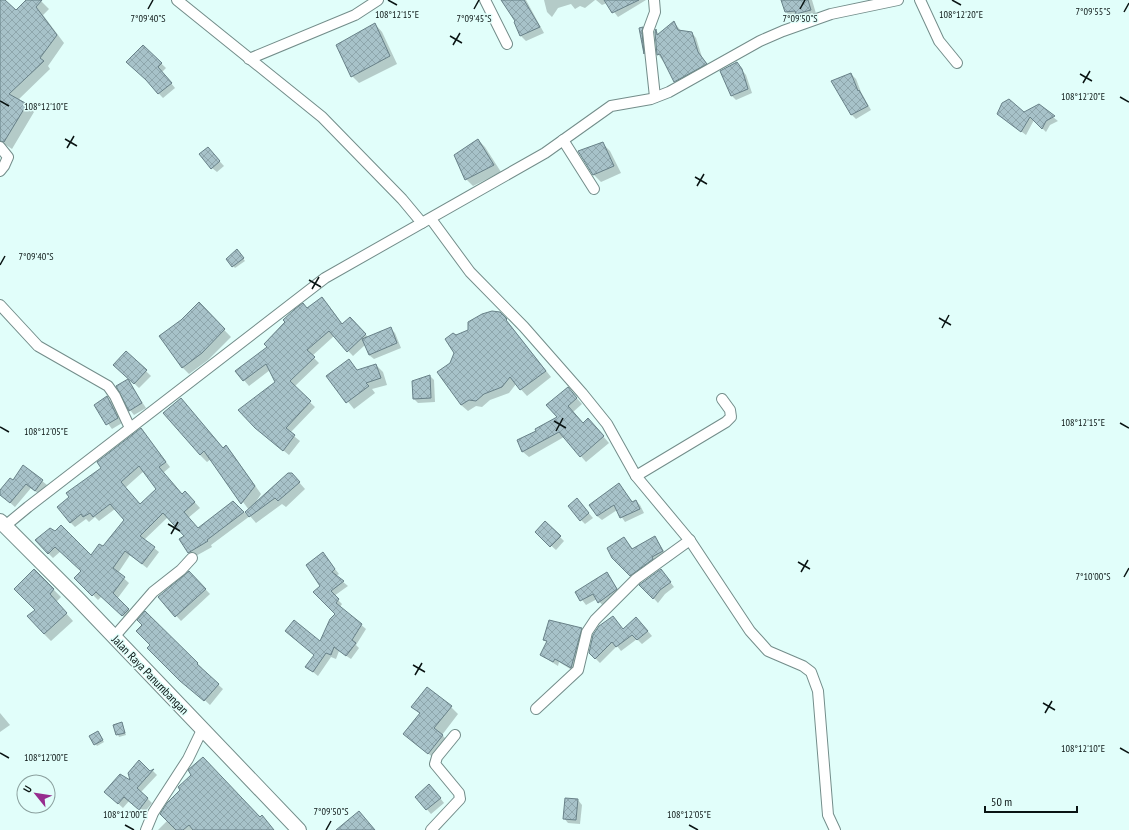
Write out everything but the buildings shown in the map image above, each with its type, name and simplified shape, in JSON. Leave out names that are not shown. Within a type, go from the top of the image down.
[{"type":"main road","name":"Jalan Raya Panumbangan","points":[[3,524],[114,637],[299,830]]},
{"type":"street","points":[[177,0],[322,117],[402,199],[426,221],[470,272],[524,327],[607,424],[636,476],[690,540],[750,632],[768,652],[803,666],[811,672],[818,691],[828,815],[835,830]]},
{"type":"street","points":[[249,59],[355,15],[378,0]]},
{"type":"street","points":[[485,0],[507,44]]},
{"type":"street","points":[[654,0],[656,8],[648,31],[655,97]]},
{"type":"street","points":[[3,524],[325,278],[545,153],[612,106],[655,97],[669,92],[760,41],[783,31],[841,11],[898,0]]},
{"type":"street","points":[[920,0],[939,41],[957,63]]},
{"type":"street","points":[[563,140],[594,189]]},
{"type":"street","points":[[0,148],[8,157],[0,171]]},
{"type":"street","points":[[0,305],[38,346],[108,386],[116,396],[130,428]]},
{"type":"street","points":[[636,476],[726,422],[731,417],[730,410],[722,399]]},
{"type":"street","points":[[536,709],[578,670],[587,632],[595,620],[636,579],[690,540]]},
{"type":"street","points":[[114,637],[153,592],[181,570],[192,558]]},
{"type":"street","points":[[146,830],[153,813],[185,765],[202,730]]},
{"type":"street","points":[[431,830],[460,799],[459,793],[435,764],[437,757],[456,735]]}]
